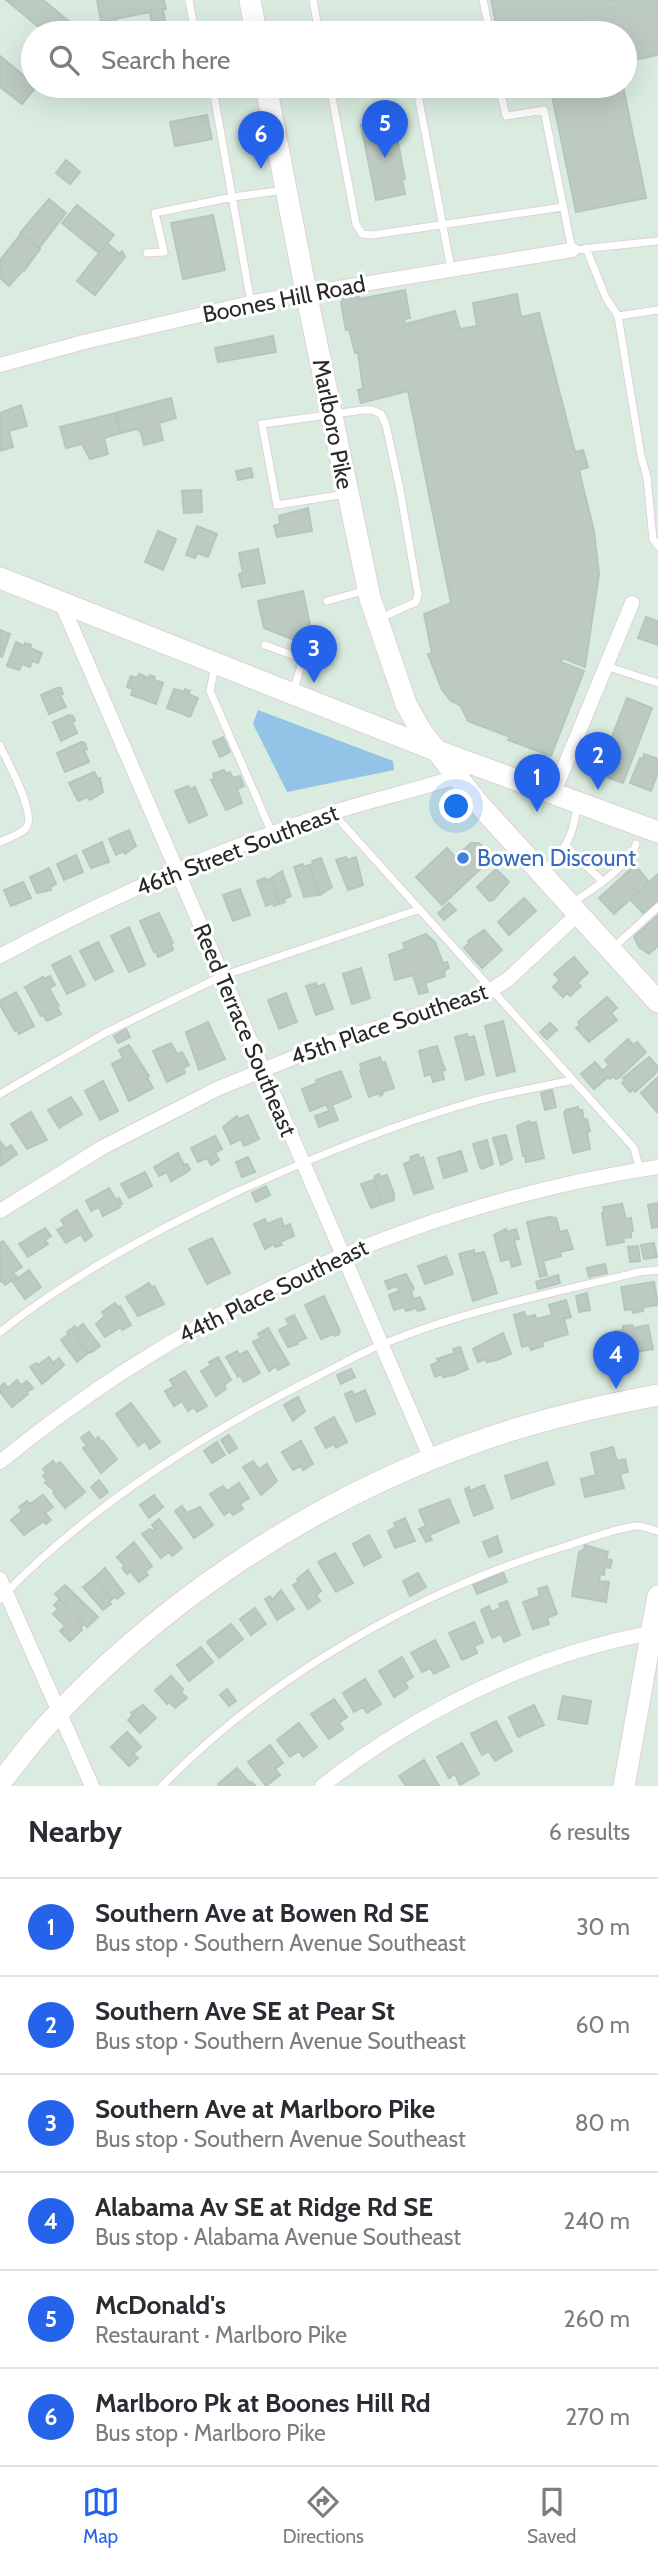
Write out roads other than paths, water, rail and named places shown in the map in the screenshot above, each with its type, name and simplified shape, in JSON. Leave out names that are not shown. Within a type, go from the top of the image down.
[{"type":"main road","points":[[250,0],[254,21]]},
{"type":"main road","name":"Marlboro Pike","points":[[268,98],[368,590],[406,704],[435,750],[477,802],[658,1002]]},
{"type":"main road","points":[[0,578],[435,750],[658,832]]},
{"type":"main road","points":[[0,1783],[39,1734],[139,1639],[226,1572],[329,1508],[431,1459],[539,1422],[658,1395]]},
{"type":"main road","points":[[624,1786],[658,1595]]},
{"type":"street","name":"Boones Hill Road","points":[[0,365],[84,342],[251,303],[579,249]]},
{"type":"street","name":"Reed Terrace Southeast","points":[[61,601],[431,1459]]},
{"type":"street","points":[[554,792],[632,603]]},
{"type":"street","name":"46th Street Southeast","points":[[0,956],[96,906],[176,870],[272,833],[484,768]]},
{"type":"street","name":"45th Place Southeast","points":[[0,1211],[137,1129],[263,1069],[347,1037],[469,1000],[492,990],[507,980],[574,909]]},
{"type":"street","name":"44th Place Southeast","points":[[0,1462],[84,1398],[145,1357],[243,1301],[342,1254],[475,1208],[532,1192],[658,1167]]},
{"type":"street","points":[[0,1579],[3,1596],[92,1786]]},
{"type":"street","points":[[322,1786],[407,1727],[486,1686],[561,1656],[652,1633]]},
{"type":"lane","points":[[189,0],[193,21]]},
{"type":"lane","points":[[313,0],[316,21]]},
{"type":"lane","points":[[483,0],[487,21]]},
{"type":"lane","points":[[215,98],[251,303]]},
{"type":"lane","points":[[332,98],[356,224],[362,234],[372,235],[563,207]]},
{"type":"lane","points":[[502,98],[506,116],[544,110],[563,207],[579,249],[618,316],[641,456],[648,477],[653,539],[658,546]]},
{"type":"lane","points":[[419,100],[451,269]]},
{"type":"lane","points":[[147,253],[164,252],[155,213],[233,197],[286,190]]},
{"type":"lane","points":[[579,249],[658,241]]},
{"type":"lane","points":[[618,316],[658,310]]},
{"type":"lane","points":[[347,494],[277,505],[262,424],[331,413],[372,410],[381,414],[389,438],[418,594],[416,602],[377,620]]},
{"type":"lane","points":[[327,601],[368,590]]},
{"type":"lane","points":[[265,645],[303,659],[293,693]]},
{"type":"lane","points":[[216,663],[210,691],[272,833]]},
{"type":"lane","points":[[606,666],[658,683]]},
{"type":"lane","points":[[0,746],[29,810],[29,824],[25,830],[0,842]]},
{"type":"lane","points":[[540,872],[559,857],[575,827],[578,801]]},
{"type":"lane","points":[[333,813],[635,1148],[640,1170]]},
{"type":"lane","points":[[574,909],[623,864],[636,844]]},
{"type":"lane","points":[[565,845],[602,881]]},
{"type":"lane","points":[[610,949],[658,907]]},
{"type":"lane","points":[[0,1094],[105,1033],[222,976],[420,909]]},
{"type":"lane","points":[[0,1332],[90,1268],[186,1216],[302,1162],[359,1138],[462,1105],[573,1080]]},
{"type":"lane","points":[[3,1596],[45,1554],[168,1463],[262,1404],[382,1344],[451,1320],[639,1272],[658,1270]]},
{"type":"lane","points":[[162,1786],[219,1732],[281,1685],[372,1629],[441,1591],[511,1562],[597,1536],[638,1526],[658,1531]]},
{"type":"place","name":"McDonald's","points":[[385,158]]},
{"type":"place","name":"Marlboro Pk at Boones Hill Rd","points":[[261,169]]},
{"type":"place","name":"Southern Ave at Marlboro Pike","points":[[314,683]]},
{"type":"place","name":"Southern Ave SE at Pear St","points":[[598,790]]},
{"type":"place","name":"Southern Ave at Bowen Rd SE","points":[[537,812]]},
{"type":"place","name":"Bowen Discount","points":[[463,858]]},
{"type":"place","name":"Alabama Av SE at Ridge Rd SE","points":[[616,1389]]}]
